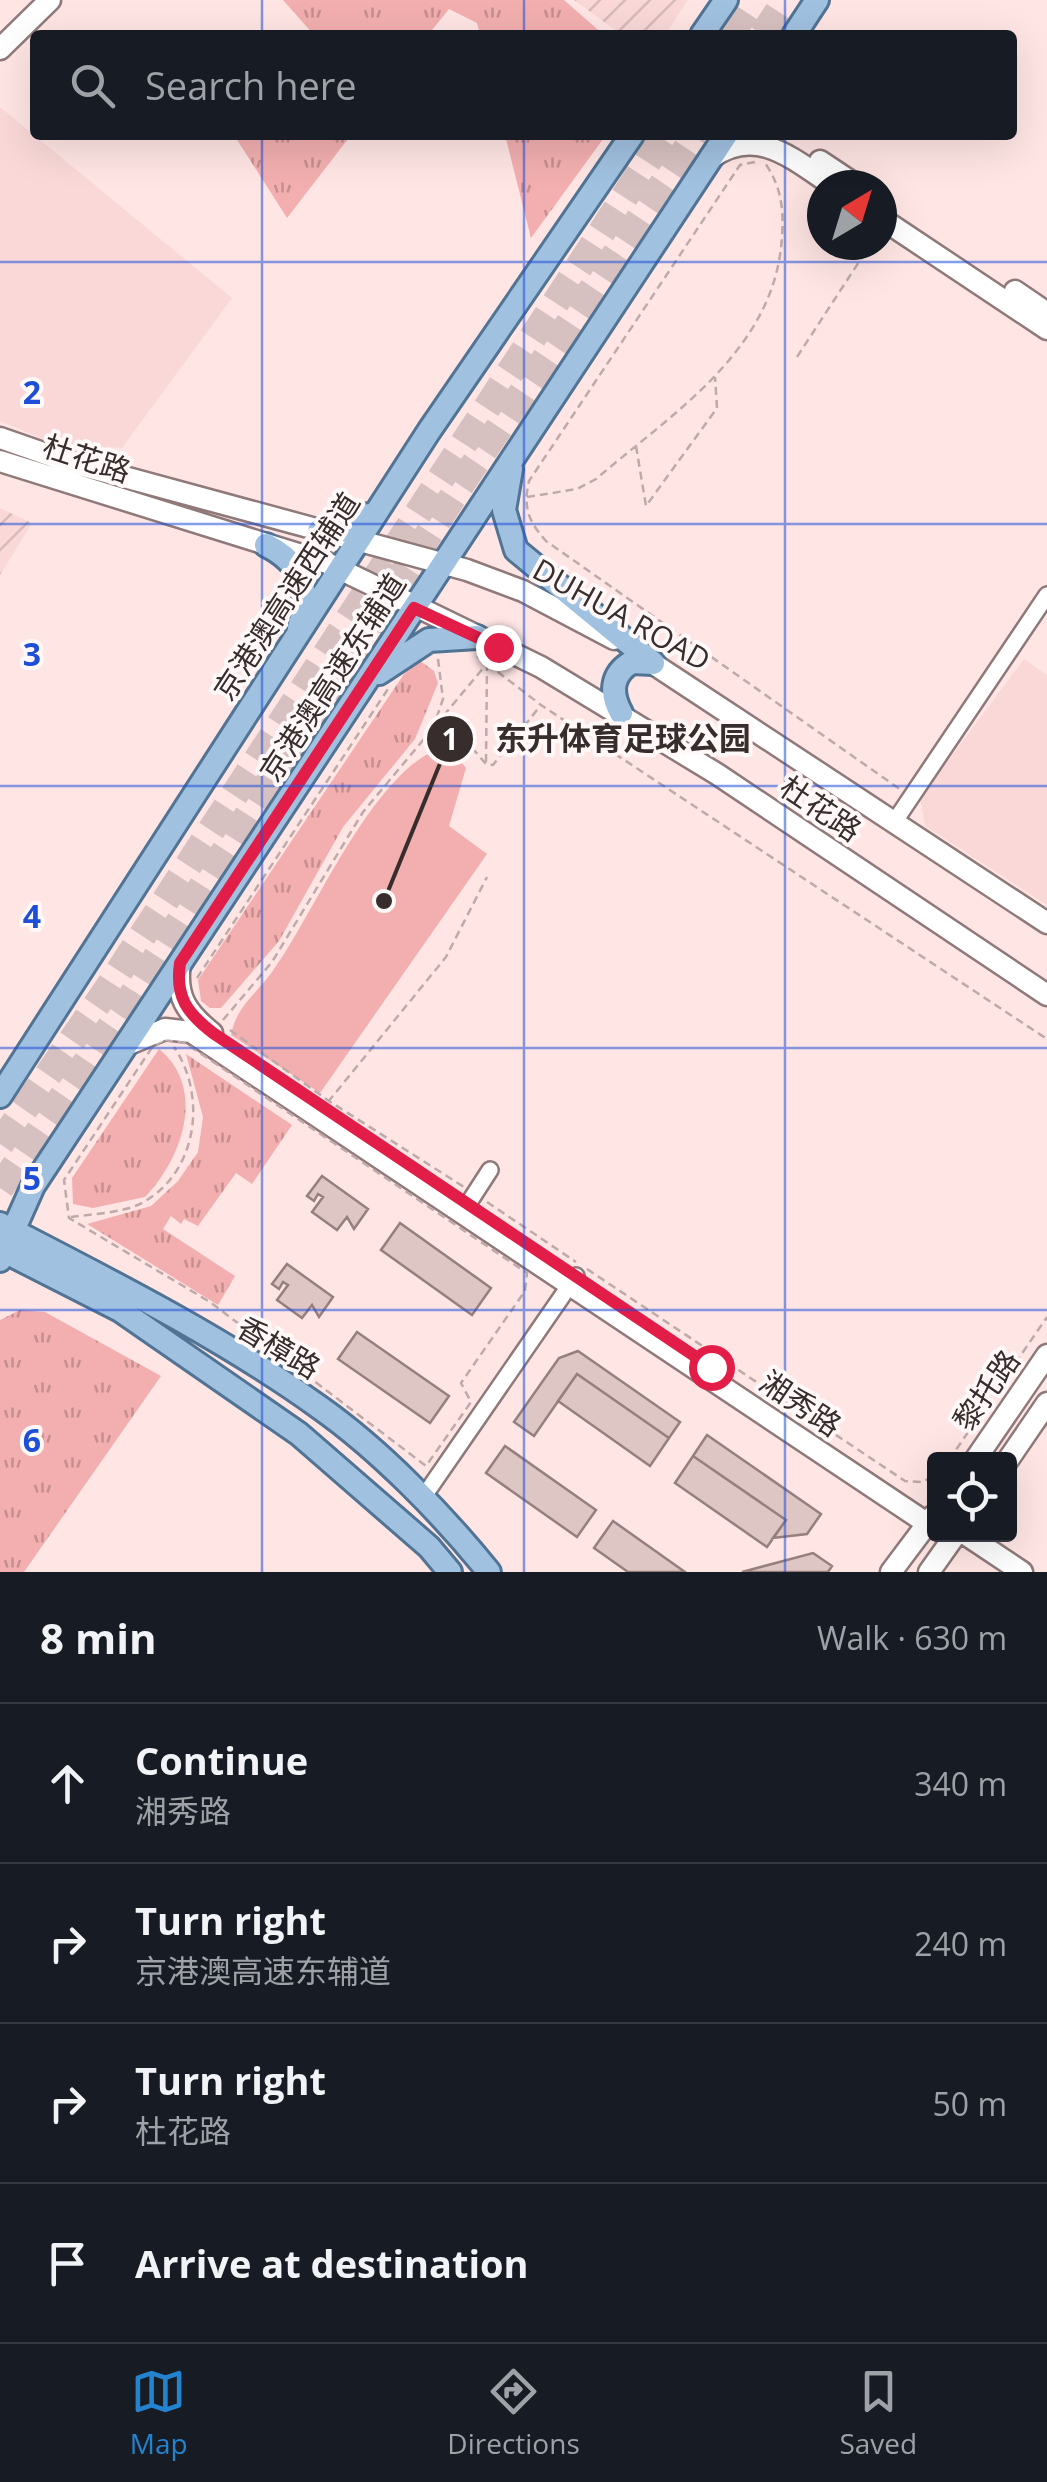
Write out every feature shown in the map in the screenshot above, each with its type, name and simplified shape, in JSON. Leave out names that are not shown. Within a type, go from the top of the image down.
[{"type":"main road","points":[[705,30],[726,0]]},
{"type":"main road","points":[[797,30],[817,0]]},
{"type":"main road","name":"京港澳高速西辅道","points":[[0,1096],[359,540],[629,140]]},
{"type":"main road","name":"京港澳高速东辅道","points":[[3,1243],[33,1186],[723,140]]},
{"type":"main road","points":[[519,444],[504,497],[506,525],[516,550],[653,663]]},
{"type":"main road","points":[[319,531],[354,526],[392,490]]},
{"type":"main road","points":[[266,545],[288,559],[301,576],[304,607],[294,644]]},
{"type":"main road","points":[[358,693],[415,646],[446,636],[476,646]]},
{"type":"main road","points":[[620,713],[613,693],[618,674],[632,662],[653,663]]},
{"type":"main road","name":"香樟路","points":[[3,1243],[128,1290],[320,1408],[449,1523],[489,1572]]},
{"type":"main road","name":"香樟路","points":[[3,1243],[120,1310],[299,1434],[429,1547],[450,1572]]},
{"type":"street","points":[[0,49],[50,0]]},
{"type":"street","points":[[789,140],[834,170]]},
{"type":"street","points":[[710,160],[729,147],[763,144],[807,170]]},
{"type":"street","points":[[897,213],[1047,312]]},
{"type":"street","points":[[897,229],[1047,330]]},
{"type":"street","name":"DUHUA ROAD","points":[[0,438],[442,563],[523,591],[653,663],[1047,922]]},
{"type":"street","name":"杜花路","points":[[0,461],[342,569],[476,646],[620,713],[1047,996]]},
{"type":"street","points":[[894,821],[1047,595]]},
{"type":"street","name":"湘秀路","points":[[180,963],[179,994],[192,1016],[472,1199],[573,1280]]},
{"type":"street","name":"湘秀路","points":[[128,1044],[165,1029],[191,1032],[927,1517]]},
{"type":"street","points":[[472,1199],[490,1170]]},
{"type":"street","points":[[422,1499],[573,1280]]},
{"type":"street","name":"黎托路","points":[[980,1452],[1047,1355]]},
{"type":"street","name":"黎托路","points":[[1013,1452],[1047,1403]]},
{"type":"street","points":[[891,1572],[927,1542]]},
{"type":"street","points":[[929,1572],[939,1542]]},
{"type":"street","name":"湘秀路","points":[[962,1542],[1000,1572]]},
{"type":"street","name":"湘秀路","points":[[969,1542],[1022,1572]]},
{"type":"path","points":[[778,159],[740,165],[529,481],[526,498],[532,526],[546,541],[911,797]]},
{"type":"path","points":[[526,498],[577,489],[636,445],[715,376],[749,338],[780,264],[784,209],[763,161]]},
{"type":"path","points":[[797,357],[860,260]]},
{"type":"path","points":[[636,445],[646,506],[717,408],[715,376]]},
{"type":"path","points":[[476,646],[486,664],[541,704],[1047,1039]]},
{"type":"path","points":[[433,728],[443,699],[437,653]]},
{"type":"path","points":[[486,664],[364,812],[272,962],[220,1022],[326,1104],[905,1481],[927,1479]]},
{"type":"path","points":[[486,664],[486,764]]},
{"type":"path","points":[[193,986],[392,682]]},
{"type":"path","points":[[433,728],[460,734],[486,764],[492,765],[541,704]]},
{"type":"path","points":[[326,1104],[446,957],[487,877]]},
{"type":"path","points":[[70,1218],[138,1205],[166,1185],[186,1154],[195,1122],[185,1073],[170,1041]]},
{"type":"path","points":[[170,1041],[185,1042],[527,1274],[525,1291],[462,1383],[472,1402],[426,1466],[210,1302],[70,1218],[63,1200],[64,1180],[153,1046],[170,1041]]},
{"type":"path","points":[[954,1452],[1047,1317]]},
{"type":"shaded area","points":[[574,0],[688,0],[668,30],[615,30]]},
{"type":"shaded area","points":[[0,107],[30,132],[30,140],[40,140],[232,298],[122,448],[55,444],[0,421]]},
{"type":"shaded area","points":[[0,508],[32,523],[0,575]]},
{"type":"shaded area","points":[[1024,659],[1047,675],[1047,905],[925,826],[920,798]]},
{"type":"green space","points":[[283,0],[564,0],[598,30],[479,30],[477,23],[449,9],[432,30],[310,30]]},
{"type":"green space","points":[[237,140],[347,140],[287,218]]},
{"type":"green space","points":[[506,140],[602,140],[531,238]]},
{"type":"green space","points":[[420,661],[434,671],[438,683],[415,739],[343,827],[279,941],[221,1008],[210,1008],[201,1001],[198,980],[404,674]]},
{"type":"green space","points":[[440,748],[454,753],[466,768],[449,826],[487,854],[320,1093],[231,1035],[234,1025],[289,947],[368,815],[415,763]]},
{"type":"green space","points":[[159,1049],[174,1065],[183,1084],[186,1104],[184,1124],[169,1164],[145,1197],[93,1208],[73,1204],[72,1178]]},
{"type":"green space","points":[[186,1054],[292,1125],[252,1184],[236,1173],[198,1226],[184,1219],[181,1224],[171,1216],[163,1229],[235,1276],[218,1305],[87,1224],[151,1206],[178,1181],[198,1152],[203,1117]]},
{"type":"green space","points":[[20,1310],[45,1312],[161,1376],[24,1572],[0,1572],[0,1320]]},
{"type":"building","points":[[322,1176],[368,1209],[354,1229],[347,1217],[337,1230],[312,1212],[323,1197],[318,1194],[314,1201],[307,1196]]},
{"type":"building","points":[[400,1223],[491,1288],[472,1315],[381,1250]]},
{"type":"building","points":[[287,1264],[333,1297],[319,1317],[312,1305],[302,1318],[277,1300],[288,1285],[283,1282],[279,1289],[272,1284]]},
{"type":"building","points":[[357,1332],[449,1396],[430,1423],[338,1359]]},
{"type":"building","points":[[578,1351],[680,1422],[669,1438],[577,1374],[534,1436],[514,1422],[559,1358]]},
{"type":"building","points":[[577,1374],[669,1438],[650,1466],[558,1401]]},
{"type":"building","points":[[707,1435],[821,1514],[807,1534],[773,1538],[786,1520],[693,1456]]},
{"type":"building","points":[[505,1446],[596,1510],[577,1537],[486,1473]]},
{"type":"building","points":[[693,1456],[786,1520],[767,1547],[675,1483]]},
{"type":"building","points":[[613,1521],[685,1572],[628,1572],[594,1548]]},
{"type":"building","points":[[813,1553],[832,1566],[828,1572],[742,1572]]},
{"type":"tunnel","points":[[733,30],[753,0]]},
{"type":"tunnel","points":[[766,30],[786,0]]},
{"type":"tunnel","points":[[0,1144],[107,990],[662,140]]},
{"type":"tunnel","points":[[0,1188],[130,999],[459,487],[693,140]]},
{"type":"place","name":"东升体育足球公园","points":[[384,901]]},
{"type":"route","points":[[498,647],[414,608],[180,963],[179,994],[192,1016],[213,1033],[711,1367]]}]
